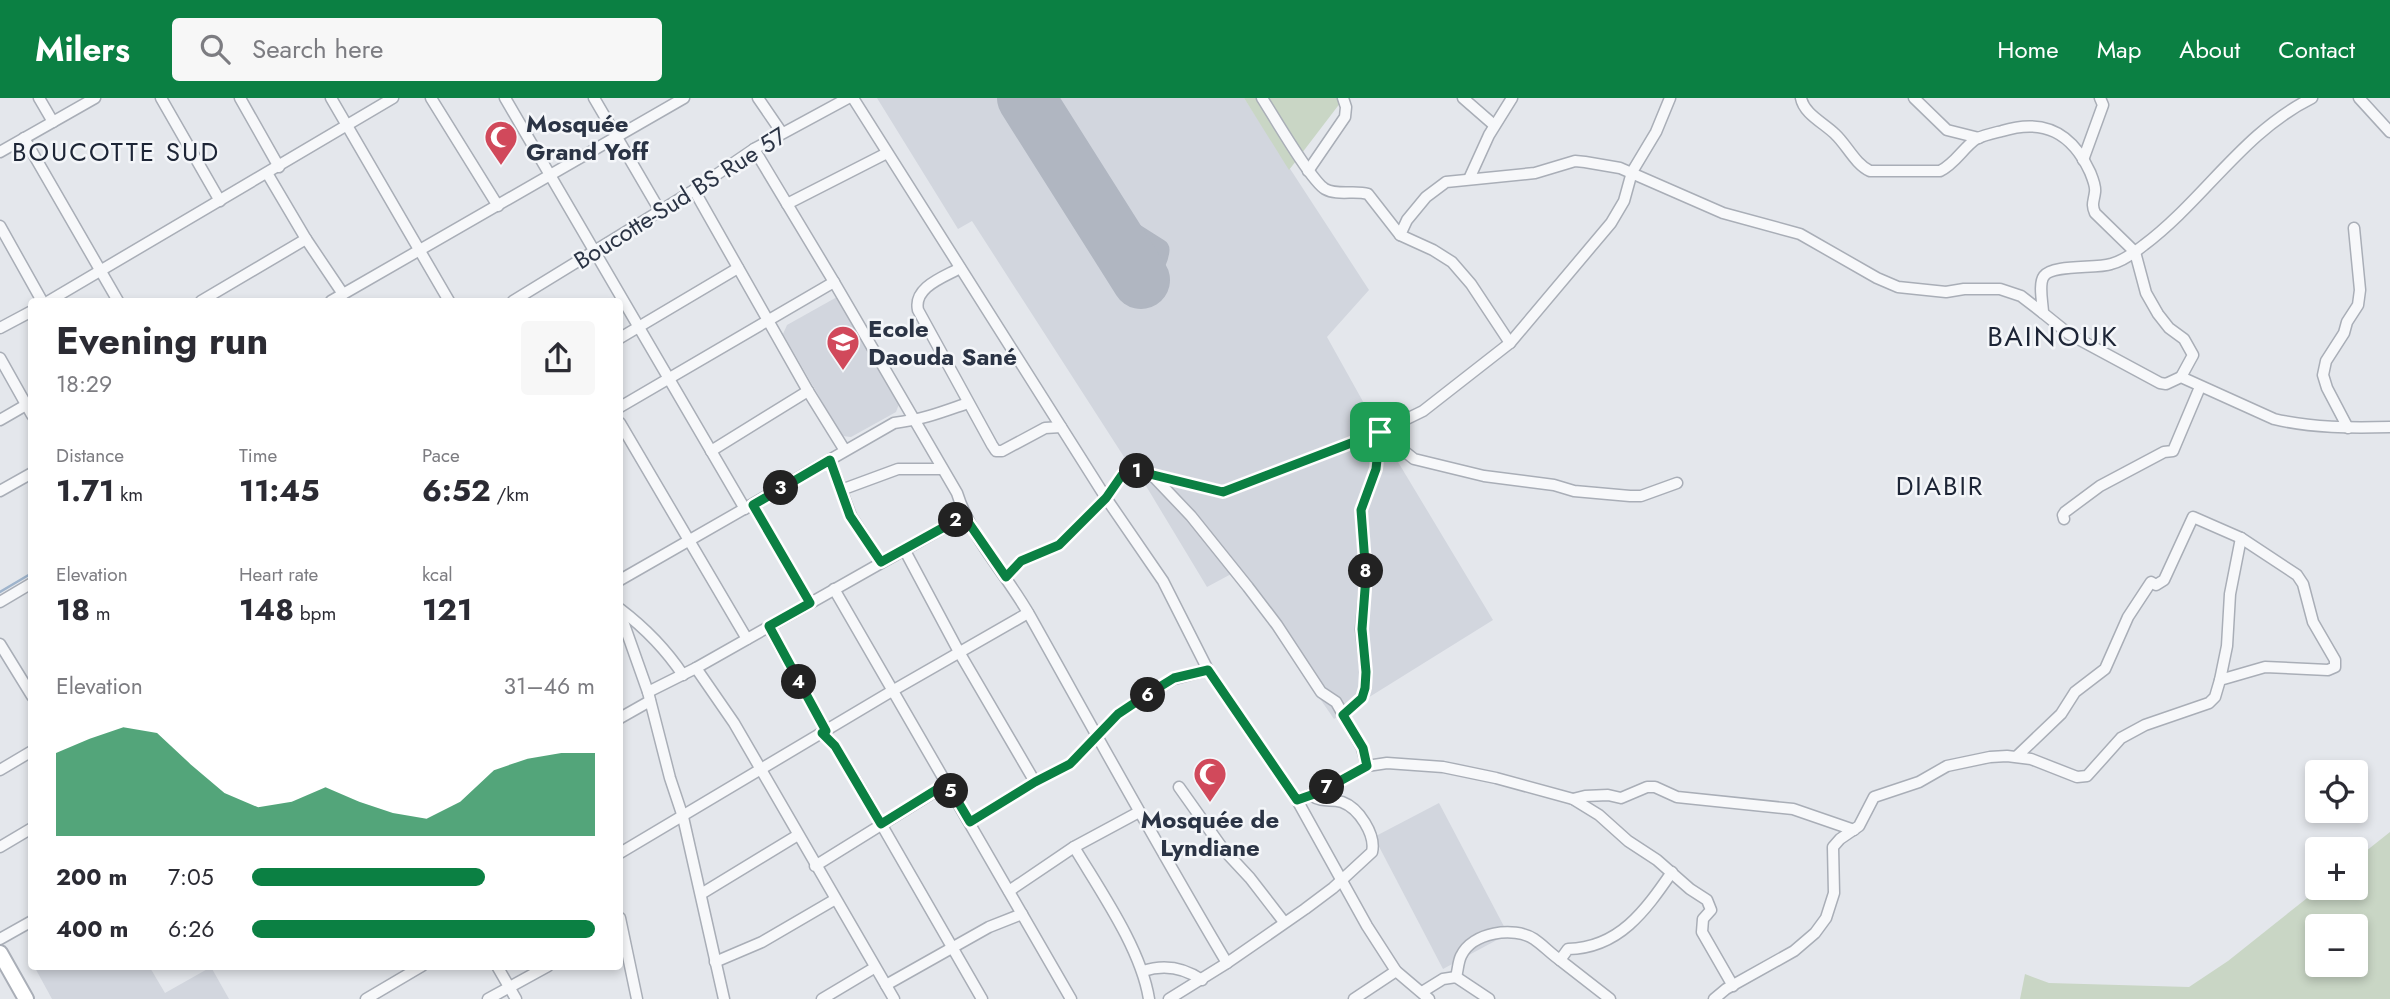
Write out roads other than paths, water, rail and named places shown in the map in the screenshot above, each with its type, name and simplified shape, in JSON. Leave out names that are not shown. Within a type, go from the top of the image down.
[{"type":"main road","points":[[0,953],[26,999]]},
{"type":"street","points":[[39,98],[52,122]]},
{"type":"street","points":[[0,152],[95,98]]},
{"type":"street","points":[[161,98],[220,201]]},
{"type":"street","points":[[240,98],[279,167]]},
{"type":"street","points":[[331,98],[447,298]]},
{"type":"street","points":[[54,298],[393,98]]},
{"type":"street","points":[[431,98],[498,205]]},
{"type":"street","points":[[505,98],[622,298]]},
{"type":"street","points":[[594,98],[660,211]]},
{"type":"street","points":[[336,298],[684,98]]},
{"type":"street","points":[[758,98],[782,133]]},
{"type":"street","name":"Boucotte-Sud BS Rue 57","points":[[518,298],[694,190],[754,149],[848,98]]},
{"type":"street","points":[[853,98],[1106,498],[1163,581],[1208,670],[1297,800],[1339,879],[1396,971],[1425,995],[1443,979],[1455,977],[1489,999]]},
{"type":"street","points":[[1262,98],[1308,171],[1324,188],[1335,192],[1368,194],[1400,236],[1433,250],[1452,262],[1471,284],[1510,343]]},
{"type":"street","points":[[1308,171],[1345,117],[1344,103],[1355,98]]},
{"type":"street","points":[[1463,98],[1494,125]]},
{"type":"street","points":[[1469,179],[1494,125],[1512,98]]},
{"type":"street","points":[[1006,577],[1021,561],[1059,545],[1106,498],[1122,475],[1137,471],[1223,492],[1380,432],[1423,411],[1510,343],[1611,223],[1624,201],[1632,172],[1656,132],[1670,98]]},
{"type":"street","points":[[1400,236],[1407,220],[1436,188],[1446,182],[1535,173],[1575,161],[1609,165],[1632,172],[1723,213],[1800,234],[1898,287],[1946,292],[2000,289],[2021,296],[2069,334],[2153,380],[2166,384],[2181,377],[2193,355],[2184,339],[2169,328],[2158,314],[2146,293],[2135,252],[2093,209],[2096,190],[2083,160],[2065,138],[2043,127],[2010,128],[1979,138],[1940,172],[1867,170],[1838,137],[1804,108],[1801,98]]},
{"type":"street","points":[[1914,98],[1947,130],[1979,138]]},
{"type":"street","points":[[2083,160],[2103,105],[2101,98]]},
{"type":"street","points":[[2043,313],[2042,281],[2047,273],[2056,269],[2108,265],[2135,252],[2158,233],[2262,130],[2312,98]]},
{"type":"street","points":[[2359,98],[2390,132]]},
{"type":"street","points":[[24,138],[116,298]]},
{"type":"street","points":[[754,149],[957,493],[964,516],[1028,613],[1139,813],[1227,963]]},
{"type":"street","points":[[787,204],[887,153]]},
{"type":"street","points":[[267,173],[343,294]]},
{"type":"street","points":[[694,190],[844,449]]},
{"type":"street","points":[[0,226],[41,298]]},
{"type":"street","points":[[2348,428],[2326,388],[2323,375],[2326,361],[2344,334],[2347,322],[2358,305],[2360,289],[2354,228]]},
{"type":"street","points":[[206,298],[306,239]]},
{"type":"street","points":[[623,336],[738,268]]},
{"type":"street","points":[[960,268],[930,286],[920,294],[916,303],[968,403],[998,452],[1045,428],[1061,427]]},
{"type":"street","points":[[623,405],[834,282]]},
{"type":"street","points":[[623,300],[711,451],[810,603]]},
{"type":"street","points":[[0,328],[28,313]]},
{"type":"street","points":[[0,358],[28,408]]},
{"type":"street","points":[[2181,377],[2274,419],[2348,428],[2390,427]]},
{"type":"street","points":[[2064,519],[2065,512],[2100,486],[2164,452],[2174,452],[2200,387]]},
{"type":"street","points":[[711,451],[808,391]]},
{"type":"street","points":[[623,578],[830,460],[844,449],[894,423],[937,416],[968,403]]},
{"type":"street","points":[[0,420],[28,410]]},
{"type":"street","points":[[623,428],[747,639]]},
{"type":"street","points":[[1380,432],[1414,459],[1484,476],[1554,485],[1574,491],[1630,496],[1642,496],[1677,483]]},
{"type":"street","points":[[1343,715],[1362,698],[1365,688],[1362,629],[1366,576],[1361,510],[1376,469],[1380,432]]},
{"type":"street","points":[[830,460],[859,531],[881,562]]},
{"type":"street","points":[[841,489],[898,469],[942,469]]},
{"type":"street","points":[[1152,474],[1191,516],[1248,587],[1311,674],[1315,685],[1336,702],[1363,748],[1367,766]]},
{"type":"street","points":[[0,491],[28,475]]},
{"type":"street","points":[[623,716],[683,675],[964,516]]},
{"type":"street","points":[[2016,757],[2061,714],[2075,692],[2105,669],[2128,617],[2151,582],[2156,584],[2164,580],[2191,519],[2196,516],[2241,538],[2301,579],[2313,622],[2336,664],[2328,670],[2264,667],[2220,680]]},
{"type":"street","points":[[1714,999],[1794,951],[1815,933],[1826,918],[1834,893],[1833,847],[1863,820],[1871,799],[1877,795],[1919,782],[1947,766],[1990,757],[2016,757],[2043,762],[2077,777],[2087,776],[2121,738],[2145,725],[2209,703],[2215,697],[2226,654],[2230,594],[2241,538]]},
{"type":"street","points":[[904,549],[1035,782]]},
{"type":"street","points":[[0,602],[28,585]]},
{"type":"street","points":[[834,589],[1071,999]]},
{"type":"street","points":[[623,613],[667,651],[683,675]]},
{"type":"street","points":[[623,851],[1028,613]]},
{"type":"street","points":[[623,620],[649,697],[670,779],[683,817],[724,999]]},
{"type":"street","points":[[769,626],[824,732],[835,746],[982,999]]},
{"type":"street","points":[[0,644],[28,690]]},
{"type":"street","points":[[696,668],[734,723],[834,900],[894,999]]},
{"type":"street","points":[[970,822],[1070,764],[1118,714],[1174,678],[1208,670]]},
{"type":"street","points":[[0,770],[28,753]]},
{"type":"street","points":[[1297,800],[1367,766],[1387,763],[1443,767],[1573,799],[1600,815],[1628,841],[1707,900],[1711,910],[1703,919],[1702,932],[1732,986]]},
{"type":"street","points":[[815,866],[947,783]]},
{"type":"street","points":[[1573,799],[1608,795],[1621,798],[1647,787],[1655,787],[1677,797],[1793,809],[1854,830]]},
{"type":"street","points":[[1179,788],[1223,849],[1250,878],[1284,922]]},
{"type":"street","points":[[1169,999],[1227,963],[1333,888],[1339,879],[1372,852],[1369,830],[1358,816],[1342,802],[1319,800],[1310,795]]},
{"type":"street","points":[[1009,891],[1074,847],[1139,813]]},
{"type":"street","points":[[0,846],[28,830]]},
{"type":"street","points":[[701,894],[798,835]]},
{"type":"street","points":[[1074,847],[1143,971],[1149,999]]},
{"type":"street","points":[[1560,960],[1568,950],[1584,948],[1618,936],[1647,906],[1672,872]]},
{"type":"street","points":[[715,962],[762,942],[834,900]]},
{"type":"street","points":[[886,985],[989,927],[1022,914]]},
{"type":"street","points":[[0,939],[28,923]]},
{"type":"street","points":[[1455,977],[1461,955],[1473,944],[1500,931],[1515,932],[1535,940],[1610,999]]},
{"type":"street","points":[[623,939],[634,998]]},
{"type":"street","points":[[1143,971],[1156,966],[1168,966],[1202,979]]},
{"type":"street","points":[[822,999],[874,968]]},
{"type":"street","points":[[370,998],[408,970]]},
{"type":"street","points":[[500,970],[516,999]]},
{"type":"street","points":[[488,999],[540,970]]},
{"type":"street","points":[[1354,999],[1396,971]]},
{"type":"waterway","points":[[0,592],[28,575]]},
{"type":"place","name":"Mosquée Grand Yoff","points":[[501,167]]},
{"type":"place","name":"Ecole Daouda Sané","points":[[843,372]]},
{"type":"place","name":"Mosquée de Lyndiane","points":[[1210,804]]},
{"type":"district","name":"BOUCOTTE SUD","points":[[116,152]]},
{"type":"district","name":"BAINOUK","points":[[2053,336]]},
{"type":"district","name":"DIABIR","points":[[1940,486]]}]
